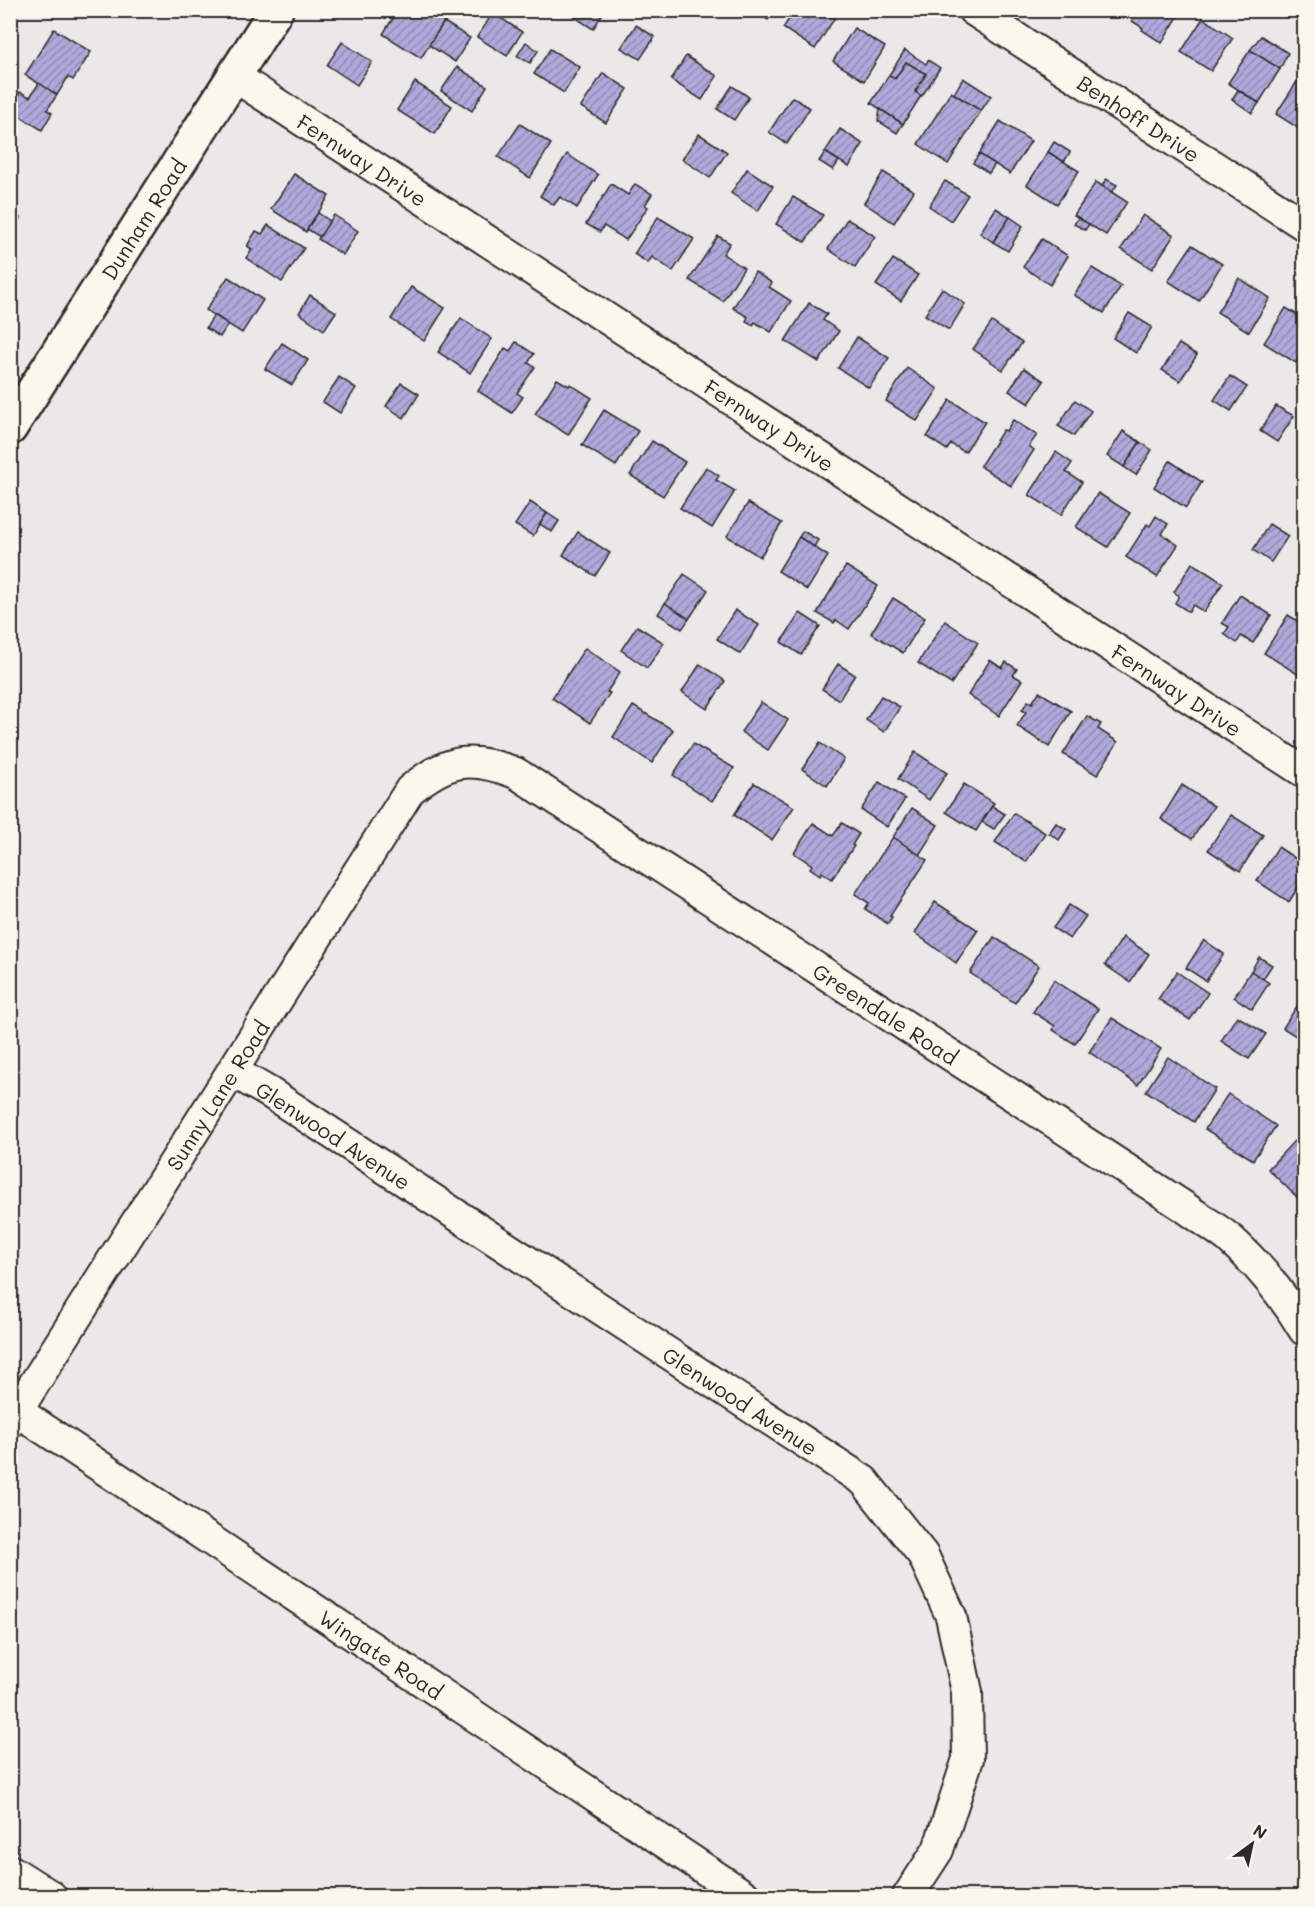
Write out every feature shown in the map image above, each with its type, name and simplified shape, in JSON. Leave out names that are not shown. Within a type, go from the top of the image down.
[{"type":"street","name":"Dunham Road","points":[[10,428],[276,10]]},
{"type":"street","name":"Benhoff Drive","points":[[973,10],[1305,225]]},
{"type":"street","name":"Fernway Drive","points":[[234,76],[1305,772]]},
{"type":"street","name":"Greendale Road","points":[[429,774],[448,766],[468,762],[491,764],[516,773],[1228,1238],[1263,1272],[1290,1305],[1305,1330]]},
{"type":"street","name":"Sunny Lane Road","points":[[14,1416],[405,798],[429,774]]},
{"type":"street","name":"Glenwood Avenue","points":[[232,1071],[270,1093],[864,1481],[923,1555],[951,1616],[967,1692],[968,1759],[938,1850],[908,1896]]},
{"type":"street","name":"Wingate Road","points":[[14,1416],[745,1896]]},
{"type":"street","points":[[10,1870],[51,1896]]},
{"type":"building","points":[[398,10],[426,10],[444,22],[421,58],[383,34]]},
{"type":"building","points":[[564,10],[605,10],[593,29]]},
{"type":"building","points":[[753,10],[774,10],[768,20]]},
{"type":"building","points":[[795,10],[827,10],[836,16],[815,49],[783,28]]},
{"type":"building","points":[[1139,10],[1182,10],[1162,43],[1132,21]]},
{"type":"building","points":[[493,13],[522,32],[507,56],[477,37]]},
{"type":"building","points":[[1203,18],[1233,38],[1211,71],[1181,52]]},
{"type":"building","points":[[444,22],[470,38],[455,62],[429,45]]},
{"type":"building","points":[[636,25],[655,37],[640,59],[621,48]]},
{"type":"building","points":[[854,28],[885,47],[864,81],[833,61]]},
{"type":"building","points":[[54,29],[91,52],[73,80],[68,77],[57,95],[25,75]]},
{"type":"building","points":[[1261,36],[1288,53],[1280,69],[1250,50]]},
{"type":"building","points":[[342,42],[372,62],[357,85],[327,65]]},
{"type":"building","points":[[526,42],[538,51],[530,63],[517,56]]},
{"type":"building","points":[[550,49],[580,67],[564,93],[534,74]]},
{"type":"building","points":[[905,50],[926,64],[928,60],[940,68],[922,96],[915,92],[926,74],[906,62],[895,79],[889,75]]},
{"type":"building","points":[[1250,50],[1280,69],[1259,103],[1228,83]]},
{"type":"building","points":[[686,56],[717,76],[702,100],[671,80]]},
{"type":"building","points":[[906,62],[926,74],[915,92],[921,96],[903,124],[871,103],[889,75],[895,79]]},
{"type":"building","points":[[457,67],[487,86],[472,111],[441,91]]},
{"type":"building","points":[[603,73],[628,89],[606,123],[581,107]]},
{"type":"building","points":[[963,78],[991,96],[981,111],[954,94]]},
{"type":"building","points":[[1298,80],[1304,84],[1304,132],[1276,114]]},
{"type":"building","points":[[415,82],[452,106],[435,134],[397,110]]},
{"type":"building","points":[[39,83],[57,95],[47,110],[52,113],[42,130],[10,110],[20,92],[30,97]]},
{"type":"building","points":[[732,86],[749,97],[734,120],[717,109]]},
{"type":"building","points":[[1238,90],[1259,103],[1252,113],[1232,99]]},
{"type":"building","points":[[951,92],[981,111],[948,164],[918,144]]},
{"type":"building","points":[[792,97],[810,108],[787,144],[769,132]]},
{"type":"building","points":[[880,109],[903,124],[897,133],[878,121]]},
{"type":"building","points":[[1000,121],[1031,141],[1010,174],[979,154]]},
{"type":"building","points":[[520,124],[551,144],[530,178],[498,157]]},
{"type":"building","points":[[840,129],[863,144],[849,167],[825,152]]},
{"type":"building","points":[[699,134],[727,152],[710,178],[682,159]]},
{"type":"building","points":[[1054,142],[1070,152],[1064,162],[1048,152]]},
{"type":"building","points":[[825,152],[839,161],[833,170],[819,161]]},
{"type":"building","points":[[1048,152],[1079,171],[1057,204],[1027,185]]},
{"type":"building","points":[[567,154],[598,175],[577,208],[560,197],[554,205],[540,196]]},
{"type":"building","points":[[979,154],[995,164],[989,173],[973,163]]},
{"type":"building","points":[[747,169],[773,186],[758,211],[731,193]]},
{"type":"building","points":[[883,172],[914,191],[894,223],[864,203]]},
{"type":"building","points":[[294,174],[329,196],[306,232],[271,209]]},
{"type":"building","points":[[1106,179],[1117,185],[1112,192],[1102,186]]},
{"type":"building","points":[[945,181],[968,195],[951,221],[929,206]]},
{"type":"building","points":[[1096,182],[1127,202],[1106,235],[1074,215]]},
{"type":"building","points":[[611,184],[628,195],[635,184],[652,194],[645,205],[648,207],[626,240],[604,226],[600,232],[586,224]]},
{"type":"building","points":[[793,197],[823,215],[805,242],[776,224]]},
{"type":"building","points":[[996,208],[1010,217],[993,242],[980,233]]},
{"type":"building","points":[[10,212],[20,218],[13,229],[18,232],[10,244]]},
{"type":"building","points":[[318,213],[330,221],[320,237],[307,229]]},
{"type":"building","points":[[334,215],[358,231],[343,255],[318,239]]},
{"type":"building","points":[[1143,215],[1174,235],[1152,269],[1121,249]]},
{"type":"building","points":[[658,217],[694,239],[673,271],[652,257],[648,263],[634,254]]},
{"type":"building","points":[[1010,217],[1023,226],[1008,251],[993,242]]},
{"type":"building","points":[[1078,218],[1089,224],[1085,230],[1074,224]]},
{"type":"building","points":[[847,219],[875,236],[855,267],[828,249]]},
{"type":"building","points":[[268,225],[304,248],[282,282],[246,258],[252,249],[247,246],[256,231],[262,234]]},
{"type":"building","points":[[718,236],[730,243],[723,254],[744,268],[723,301],[689,280]]},
{"type":"building","points":[[1042,239],[1068,256],[1050,285],[1023,267]]},
{"type":"building","points":[[1192,245],[1222,264],[1199,301],[1168,281]]},
{"type":"building","points":[[893,259],[918,275],[901,301],[876,285]]},
{"type":"building","points":[[1092,268],[1121,286],[1104,313],[1074,295]]},
{"type":"building","points":[[755,272],[772,283],[769,287],[791,301],[771,332],[755,322],[753,325],[746,321],[748,317],[733,308]]},
{"type":"building","points":[[228,277],[263,300],[242,333],[206,310]]},
{"type":"building","points":[[1239,278],[1270,298],[1249,332],[1217,312]]},
{"type":"building","points":[[411,287],[445,308],[424,341],[391,319]]},
{"type":"building","points":[[942,288],[965,304],[949,330],[925,315]]},
{"type":"building","points":[[310,295],[336,312],[324,330],[299,313]]},
{"type":"building","points":[[809,303],[827,314],[823,320],[839,331],[819,362],[785,341]]},
{"type":"building","points":[[1286,308],[1299,316],[1300,313],[1304,316],[1304,350],[1296,363],[1264,343]]},
{"type":"building","points":[[1129,313],[1152,327],[1136,353],[1113,338]]},
{"type":"building","points":[[214,315],[228,324],[220,337],[206,328]]},
{"type":"building","points":[[461,318],[492,339],[470,373],[438,352]]},
{"type":"building","points":[[992,322],[1022,343],[1003,370],[973,349]]},
{"type":"building","points":[[857,337],[889,358],[869,388],[838,368]]},
{"type":"building","points":[[516,342],[534,354],[528,363],[535,367],[517,393],[523,397],[512,413],[478,391],[505,348],[510,351]]},
{"type":"building","points":[[282,343],[308,360],[292,385],[265,369]]},
{"type":"building","points":[[1179,344],[1197,355],[1180,381],[1162,370]]},
{"type":"building","points":[[907,368],[938,389],[917,421],[886,401]]},
{"type":"building","points":[[1024,368],[1044,381],[1029,404],[1009,391]]},
{"type":"building","points":[[1230,376],[1247,387],[1231,411],[1214,400]]},
{"type":"building","points":[[339,377],[356,388],[340,413],[323,402]]},
{"type":"building","points":[[557,379],[569,386],[570,384],[592,398],[568,435],[535,414]]},
{"type":"building","points":[[401,383],[419,394],[404,418],[386,406]]},
{"type":"building","points":[[950,400],[985,422],[965,452],[951,444],[947,450],[927,437]]},
{"type":"building","points":[[1075,400],[1091,411],[1074,436],[1058,426]]},
{"type":"building","points":[[1276,406],[1294,416],[1277,442],[1260,431]]},
{"type":"building","points":[[604,410],[638,431],[616,466],[582,445]]},
{"type":"building","points":[[1013,420],[1037,435],[1029,446],[1034,450],[1011,486],[980,466],[1003,430],[1006,431]]},
{"type":"building","points":[[1123,431],[1140,442],[1124,467],[1107,456]]},
{"type":"building","points":[[652,441],[685,462],[663,496],[630,475]]},
{"type":"building","points":[[1140,442],[1152,450],[1136,475],[1124,467]]},
{"type":"building","points":[[1056,452],[1072,463],[1066,472],[1082,482],[1061,515],[1029,495]]},
{"type":"building","points":[[1170,461],[1202,482],[1186,508],[1154,487]]},
{"type":"building","points":[[706,467],[719,476],[716,480],[735,491],[712,528],[680,508]]},
{"type":"building","points":[[1098,493],[1130,513],[1108,547],[1076,527]]},
{"type":"building","points":[[530,502],[547,513],[533,536],[515,525]]},
{"type":"building","points":[[748,503],[782,523],[760,557],[727,536]]},
{"type":"building","points":[[547,513],[559,521],[552,532],[540,524]]},
{"type":"building","points":[[1156,516],[1168,524],[1162,534],[1178,545],[1157,577],[1126,557],[1147,524],[1150,526]]},
{"type":"building","points":[[1269,524],[1288,536],[1271,562],[1253,550]]},
{"type":"building","points":[[803,531],[818,540],[814,547],[799,537]]},
{"type":"building","points":[[578,532],[610,553],[595,576],[563,555]]},
{"type":"building","points":[[799,537],[828,556],[807,590],[778,571]]},
{"type":"building","points":[[1192,563],[1223,583],[1204,612],[1193,605],[1189,612],[1175,603],[1179,596],[1174,592]]},
{"type":"building","points":[[846,566],[878,586],[849,629],[836,620],[834,623],[817,613]]},
{"type":"building","points":[[684,574],[708,590],[689,619],[665,603]]},
{"type":"building","points":[[1240,595],[1271,615],[1253,643],[1241,636],[1237,643],[1224,634],[1229,627],[1222,623]]},
{"type":"building","points":[[893,598],[925,618],[903,653],[871,633]]},
{"type":"building","points":[[665,603],[689,619],[682,629],[658,614]]},
{"type":"building","points":[[735,610],[759,625],[740,654],[717,639]]},
{"type":"building","points":[[800,613],[820,626],[801,655],[781,642]]},
{"type":"building","points":[[1288,615],[1304,625],[1302,629],[1304,631],[1304,667],[1299,675],[1264,653]]},
{"type":"building","points":[[945,621],[978,643],[951,684],[918,663]]},
{"type":"building","points":[[637,626],[664,643],[647,668],[621,650]]},
{"type":"building","points":[[585,648],[620,672],[607,692],[610,693],[590,723],[552,698]]},
{"type":"building","points":[[990,660],[1002,668],[1006,662],[1017,669],[1013,675],[1022,680],[999,716],[968,695]]},
{"type":"building","points":[[700,664],[725,681],[707,709],[682,692]]},
{"type":"building","points":[[838,664],[855,675],[839,700],[822,689]]},
{"type":"building","points":[[1039,692],[1071,711],[1049,747],[1017,726],[1026,712],[1022,710],[1028,701],[1032,703]]},
{"type":"building","points":[[881,696],[900,707],[884,732],[866,720]]},
{"type":"building","points":[[761,702],[788,720],[768,750],[741,732]]},
{"type":"building","points":[[633,706],[673,730],[652,763],[613,737]]},
{"type":"building","points":[[1087,716],[1101,724],[1098,729],[1118,742],[1097,775],[1063,754]]},
{"type":"building","points":[[820,743],[844,759],[827,786],[802,769]]},
{"type":"building","points":[[693,744],[734,768],[712,801],[673,775]]},
{"type":"building","points":[[915,752],[947,773],[929,800],[898,779]]},
{"type":"building","points":[[879,782],[905,799],[887,827],[861,810]]},
{"type":"building","points":[[754,783],[794,807],[772,840],[734,815]]},
{"type":"building","points":[[964,784],[994,803],[976,831],[946,812]]},
{"type":"building","points":[[1182,785],[1214,806],[1192,839],[1161,819]]},
{"type":"building","points":[[992,806],[1005,814],[994,829],[982,822]]},
{"type":"building","points":[[912,808],[938,825],[919,855],[893,837]]},
{"type":"building","points":[[1014,813],[1045,833],[1026,862],[995,842]]},
{"type":"building","points":[[1231,815],[1263,835],[1240,871],[1208,850]]},
{"type":"building","points":[[813,823],[833,836],[842,823],[859,834],[852,845],[854,846],[832,879],[822,872],[820,875],[810,868],[812,865],[794,853]]},
{"type":"building","points":[[1056,823],[1066,829],[1059,840],[1049,833]]},
{"type":"building","points":[[893,837],[927,860],[890,916],[892,917],[888,924],[865,909],[869,903],[855,894]]},
{"type":"building","points":[[1278,847],[1304,864],[1304,878],[1289,902],[1257,881]]},
{"type":"building","points":[[935,902],[978,930],[956,963],[915,933]]},
{"type":"building","points":[[1069,905],[1086,916],[1070,939],[1053,928]]},
{"type":"building","points":[[994,937],[1039,966],[1015,1003],[970,973]]},
{"type":"building","points":[[1123,937],[1149,954],[1130,982],[1105,965]]},
{"type":"building","points":[[1204,940],[1224,954],[1206,981],[1186,968]]},
{"type":"building","points":[[1259,957],[1272,965],[1263,979],[1251,971]]},
{"type":"building","points":[[1251,971],[1269,983],[1252,1009],[1234,997]]},
{"type":"building","points":[[1177,972],[1208,993],[1190,1020],[1158,999]]},
{"type":"building","points":[[1054,980],[1098,1009],[1075,1044],[1053,1030],[1055,1026],[1033,1012]]},
{"type":"building","points":[[1299,1003],[1304,1006],[1304,1041],[1283,1028]]},
{"type":"building","points":[[1237,1016],[1266,1034],[1249,1059],[1221,1041]]},
{"type":"building","points":[[1112,1018],[1161,1049],[1138,1085],[1089,1052]]},
{"type":"building","points":[[1168,1057],[1215,1089],[1194,1122],[1146,1091]]},
{"type":"building","points":[[1228,1094],[1276,1126],[1253,1160],[1205,1129]]},
{"type":"building","points":[[1294,1141],[1304,1151],[1304,1204],[1268,1169]]}]
